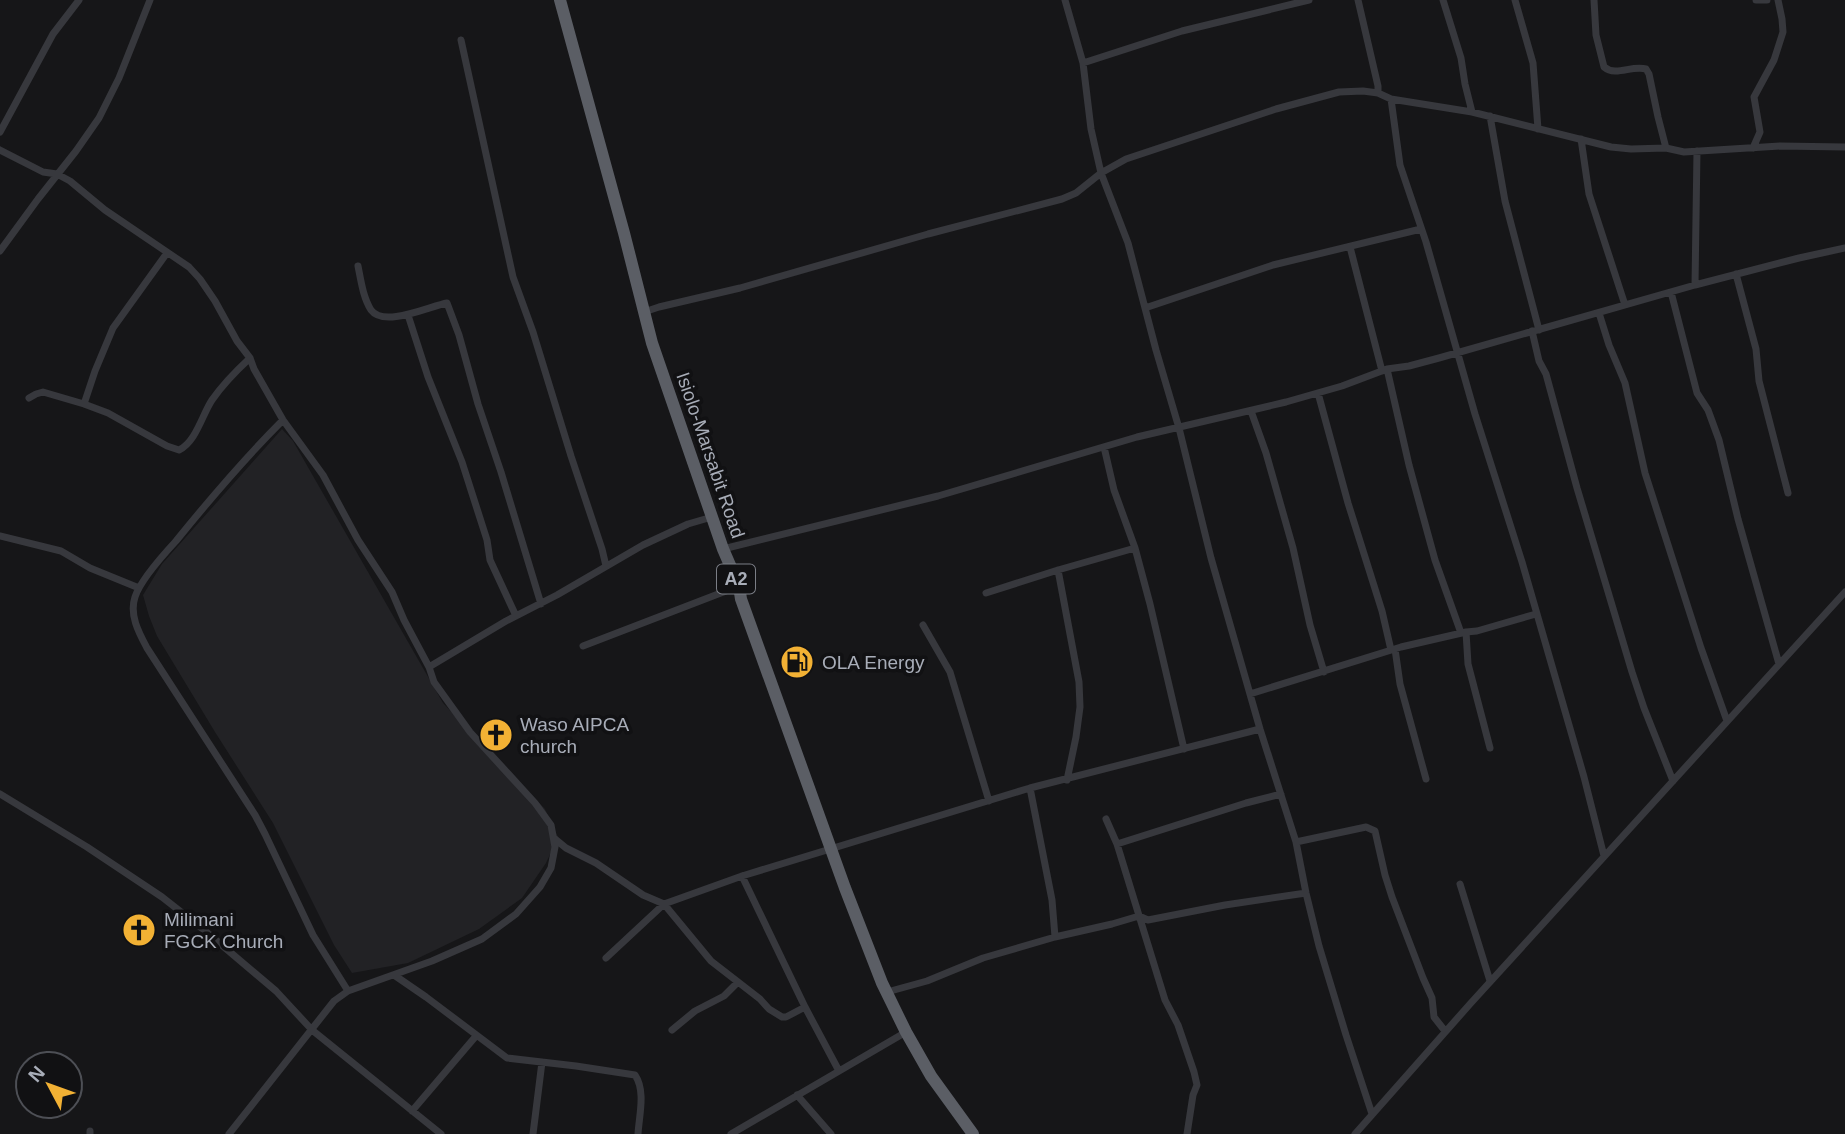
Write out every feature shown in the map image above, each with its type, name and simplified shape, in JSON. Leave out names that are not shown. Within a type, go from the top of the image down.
[{"type":"highway","name":"Isiolo-Marsabit Road","points":[[560,0],[658,362],[845,888],[887,992],[906,1031],[931,1076],[973,1134]]},
{"type":"street","points":[[0,132],[52,34],[79,0]]},
{"type":"street","points":[[0,251],[88,135],[110,97],[150,0]]},
{"type":"street","points":[[1065,0],[1083,63],[1091,129],[1101,173],[1128,243],[1179,428],[1210,558],[1296,842],[1306,894],[1338,1010],[1372,1114]]},
{"type":"street","points":[[1083,63],[1182,31],[1309,0]]},
{"type":"street","points":[[1359,0],[1378,93]]},
{"type":"street","points":[[1443,0],[1461,58],[1472,112]]},
{"type":"street","points":[[1515,0],[1533,63],[1538,129]]},
{"type":"street","points":[[1594,0],[1596,35],[1604,67],[1614,72],[1631,67],[1646,69],[1667,148]]},
{"type":"street","points":[[1756,0],[1767,0]]},
{"type":"street","points":[[1754,148],[1760,132],[1754,97],[1774,60],[1783,32],[1778,0]]},
{"type":"street","points":[[461,40],[513,277],[606,566]]},
{"type":"street","points":[[644,312],[1062,199],[1076,193],[1101,173],[1141,154],[1291,104],[1339,92],[1378,93],[1391,99],[1472,112],[1631,149],[1667,148],[1684,152],[1845,147]]},
{"type":"street","points":[[1391,99],[1400,165],[1459,353],[1588,790],[1604,856]]},
{"type":"street","points":[[1490,116],[1505,201],[1535,330],[1539,361],[1546,374],[1632,672],[1673,781]]},
{"type":"street","points":[[1581,139],[1589,194],[1625,305]]},
{"type":"street","points":[[0,150],[43,172],[57,174],[83,191],[105,210],[189,267],[208,289],[237,341],[250,358],[283,420],[323,475],[358,540],[392,592],[434,682],[459,719],[540,810],[551,825],[555,839],[548,875],[516,914],[482,939],[348,991],[334,1002],[229,1134]]},
{"type":"street","points":[[1695,285],[1697,151]]},
{"type":"street","points":[[1145,308],[1273,265],[1421,229]]},
{"type":"street","points":[[1350,247],[1432,548],[1463,632],[1468,664],[1490,748]]},
{"type":"street","points":[[723,549],[939,496],[1137,437],[1251,411],[1318,393],[1385,370],[1459,353],[1695,285],[1845,248]]},
{"type":"street","points":[[84,404],[97,364],[113,328],[167,253]]},
{"type":"street","points":[[358,266],[362,287],[373,312],[385,317],[408,315],[447,303],[541,604]]},
{"type":"street","points":[[1737,274],[1756,349],[1759,381],[1788,493]]},
{"type":"street","points":[[1671,292],[1697,393],[1709,410],[1719,440],[1779,664]]},
{"type":"street","points":[[1599,313],[1625,383],[1645,472],[1727,721]]},
{"type":"street","points":[[408,315],[428,377],[462,462],[487,540],[490,560],[516,616]]},
{"type":"street","points":[[29,398],[43,392],[84,404],[108,413],[167,446],[182,449],[214,398],[250,358]]},
{"type":"street","points":[[1318,393],[1393,650],[1426,779]]},
{"type":"street","points":[[1251,411],[1266,453],[1324,672]]},
{"type":"street","points":[[283,420],[259,444],[162,557],[139,588],[133,604],[133,613],[141,638],[255,815],[313,935],[348,991]]},
{"type":"street","points":[[1104,447],[1114,490],[1135,548],[1150,604],[1184,749]]},
{"type":"street","points":[[429,667],[643,545],[688,524],[712,517]]},
{"type":"street","points":[[0,536],[61,551],[90,568],[139,588]]},
{"type":"street","points":[[986,593],[1135,548]]},
{"type":"street","points":[[1058,570],[1079,682],[1080,707],[1068,780]]},
{"type":"street","points":[[583,646],[739,586]]},
{"type":"street","points":[[1354,1134],[1845,592]]},
{"type":"street","points":[[1250,694],[1393,650],[1536,614]]},
{"type":"street","points":[[923,625],[950,672],[989,801]]},
{"type":"street","points":[[606,958],[664,904],[742,876],[1030,788],[1260,729]]},
{"type":"street","points":[[1030,788],[1052,900],[1055,937]]},
{"type":"street","points":[[0,794],[162,897],[276,991],[312,1030],[441,1134]]},
{"type":"street","points":[[1117,844],[1281,794]]},
{"type":"street","points":[[1106,819],[1117,844],[1165,1000],[1178,1025],[1197,1085],[1187,1134]]},
{"type":"street","points":[[1296,842],[1366,827],[1375,831],[1392,897],[1432,998],[1434,1017],[1445,1031]]},
{"type":"street","points":[[555,839],[643,895],[664,904],[710,961],[769,1009],[786,1017],[805,1006]]},
{"type":"street","points":[[742,876],[839,1071]]},
{"type":"street","points":[[1460,884],[1490,981]]},
{"type":"street","points":[[887,992],[927,981],[983,958],[1139,916],[1148,920],[1225,905],[1306,894]]},
{"type":"street","points":[[394,975],[507,1058],[635,1075],[641,1094],[638,1134]]},
{"type":"street","points":[[672,1030],[695,1011],[724,996],[737,982]]},
{"type":"street","points":[[731,1134],[906,1031]]},
{"type":"street","points":[[412,1111],[476,1036]]},
{"type":"street","points":[[533,1134],[542,1062]]},
{"type":"street","points":[[797,1095],[831,1134]]},
{"type":"shaded area","points":[[282,429],[293,441],[443,703],[545,809],[558,837],[546,863],[522,898],[479,929],[408,963],[352,973],[334,945],[273,823],[157,636],[143,595],[162,564]]},
{"type":"place","name":"OLA Energy","points":[[797,662]]},
{"type":"place","name":"Waso AIPCA church","points":[[496,735]]},
{"type":"place","name":"Milimani FGCK Church","points":[[139,930]]}]
